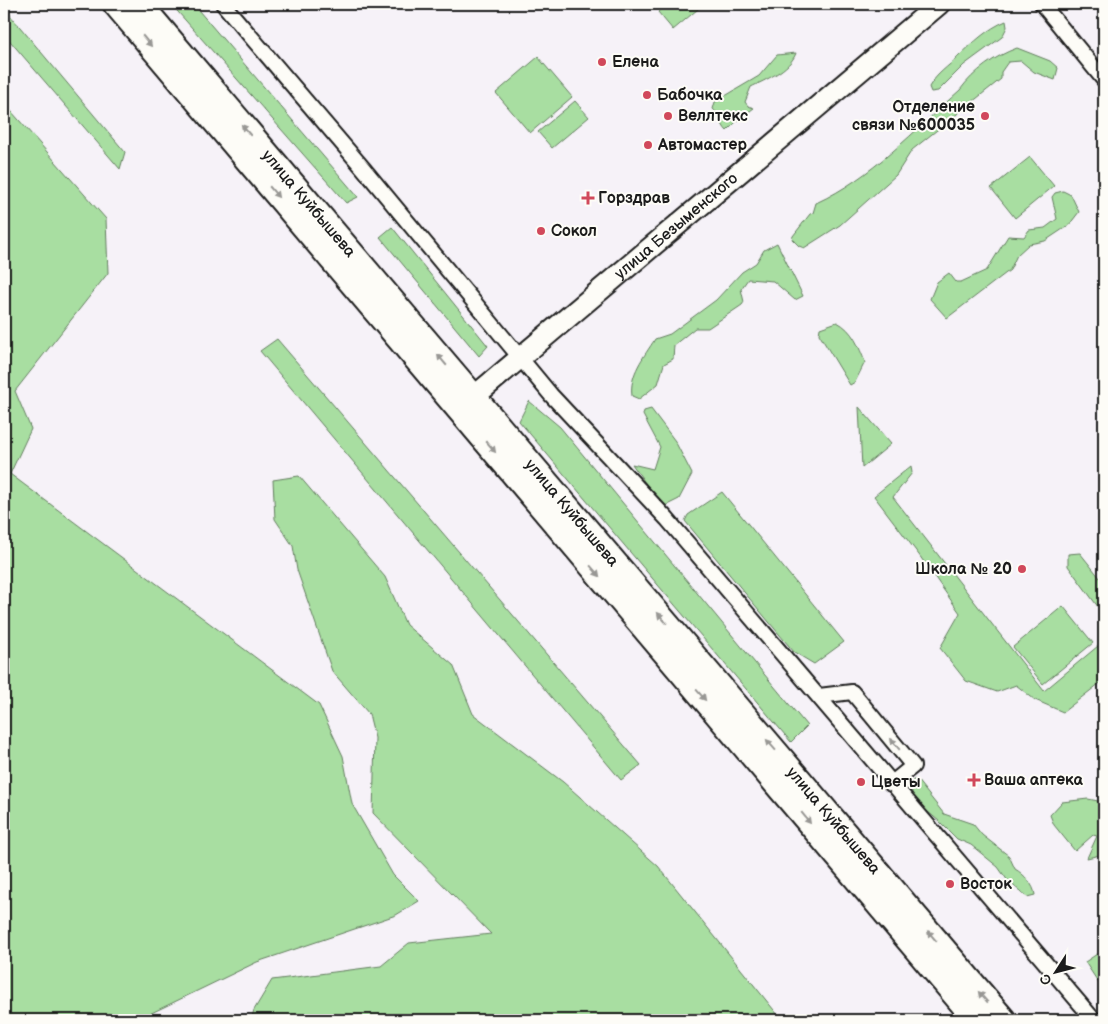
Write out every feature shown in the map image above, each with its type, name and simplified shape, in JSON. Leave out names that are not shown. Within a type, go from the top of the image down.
[{"type":"highway","name":"улица Куйбышева","points":[[116,4],[466,404],[804,782],[1003,1020]]},
{"type":"highway","name":"улица Куйбышева","points":[[139,4],[466,404],[977,1020]]},
{"type":"main road","name":"улица Безыменского","points":[[466,404],[939,4]]},
{"type":"street","points":[[223,4],[363,168],[551,395],[667,519],[1094,1020]]},
{"type":"street","points":[[1042,4],[1104,80]]},
{"type":"street","points":[[819,696],[852,692],[913,766],[891,784]]},
{"type":"green space","points":[[171,4],[193,4],[358,197],[346,203]]},
{"type":"green space","points":[[667,4],[704,4],[673,30],[658,12]]},
{"type":"green space","points":[[4,8],[125,152],[120,169],[4,34]]},
{"type":"green space","points":[[1006,21],[1007,27],[1002,37],[964,65],[938,91],[931,92],[929,87],[939,74],[981,36]]},
{"type":"green space","points":[[1017,48],[1050,61],[1058,68],[1055,80],[1034,72],[1021,61],[1008,62],[1001,72],[1001,79],[912,150],[896,175],[840,225],[804,248],[792,239],[810,214],[813,213],[816,203],[836,193],[874,167],[960,90],[978,70]]},
{"type":"green space","points":[[796,53],[783,69],[751,87],[745,102],[748,106],[754,108],[727,131],[713,109],[715,102],[759,76],[777,55]]},
{"type":"green space","points":[[538,57],[572,97],[530,133],[496,93]]},
{"type":"green space","points":[[575,101],[589,117],[552,148],[538,132]]},
{"type":"green space","points":[[4,103],[106,219],[108,273],[15,391],[31,429],[10,474],[319,705],[343,756],[352,804],[393,875],[419,901],[396,915],[257,962],[137,1020],[12,1020],[4,1013]]},
{"type":"green space","points":[[1030,157],[1054,186],[1015,218],[991,188]]},
{"type":"green space","points":[[1063,191],[1071,195],[1079,212],[1069,225],[1045,241],[1029,244],[1017,255],[1010,270],[947,318],[930,299],[937,282],[949,273],[956,282],[961,282],[987,270],[1008,236],[1024,237],[1029,230],[1045,228],[1057,219],[1052,197],[1055,193]]},
{"type":"green space","points":[[392,227],[488,346],[479,356],[380,237]]},
{"type":"green space","points":[[777,243],[803,296],[795,300],[773,281],[748,279],[741,289],[744,302],[742,305],[708,328],[695,328],[674,345],[673,359],[664,364],[658,384],[639,399],[632,396],[635,373],[655,339],[670,334],[716,300],[742,272],[756,263],[764,250]]},
{"type":"green space","points":[[837,322],[843,325],[851,334],[865,362],[855,382],[850,385],[819,334],[820,328]]},
{"type":"green space","points":[[277,339],[641,765],[621,780],[260,351]]},
{"type":"green space","points":[[529,401],[560,427],[807,726],[791,742],[519,421]]},
{"type":"green space","points":[[859,407],[891,444],[862,468]]},
{"type":"green space","points":[[651,409],[675,441],[692,474],[679,499],[665,506],[660,504],[632,464],[653,469],[660,447],[643,415],[644,411]]},
{"type":"green space","points":[[911,466],[912,473],[893,497],[1044,691],[1104,641],[1104,680],[1063,712],[1035,700],[1016,685],[997,692],[966,681],[940,648],[960,613],[874,496]]},
{"type":"green space","points":[[299,476],[385,577],[406,625],[453,665],[473,714],[563,782],[658,866],[782,1020],[251,1020],[254,1010],[272,980],[381,966],[409,943],[491,934],[373,813],[375,738],[369,714],[332,671],[297,570],[293,546],[275,519],[273,480]]},
{"type":"green space","points":[[722,492],[844,642],[814,664],[794,652],[685,521],[688,515]]},
{"type":"green space","points":[[1080,553],[1104,583],[1104,615],[1068,566],[1068,554]]},
{"type":"green space","points":[[1063,606],[1093,643],[1043,684],[1013,647]]},
{"type":"green space","points":[[913,780],[917,780],[944,814],[973,824],[982,835],[1009,856],[1015,869],[1031,884],[1035,895],[1027,897],[1008,881],[998,867],[971,845],[957,839],[915,801],[911,789]]},
{"type":"green space","points":[[1088,799],[1098,801],[1100,807],[1104,809],[1104,854],[1087,858],[1097,836],[1093,835],[1075,851],[1054,825],[1050,815],[1062,802]]},
{"type":"green space","points":[[1097,954],[1104,960],[1104,991],[1085,962]]},
{"type":"place","name":"Елена","points":[[602,62]]},
{"type":"place","name":"Бабочка","points":[[647,95]]},
{"type":"place","name":"Веллтекс","points":[[668,116]]},
{"type":"place","name":"Отделение связи №600035","points":[[985,116]]},
{"type":"place","name":"Автомастер","points":[[648,145]]},
{"type":"place","name":"Горздрав","points":[[588,198]]},
{"type":"place","name":"Сокол","points":[[541,231]]},
{"type":"place","name":"Школа № 20","points":[[1022,569]]},
{"type":"place","name":"Ваша аптека","points":[[974,780]]},
{"type":"place","name":"Цветы","points":[[861,782]]},
{"type":"place","name":"Восток","points":[[950,884]]}]
